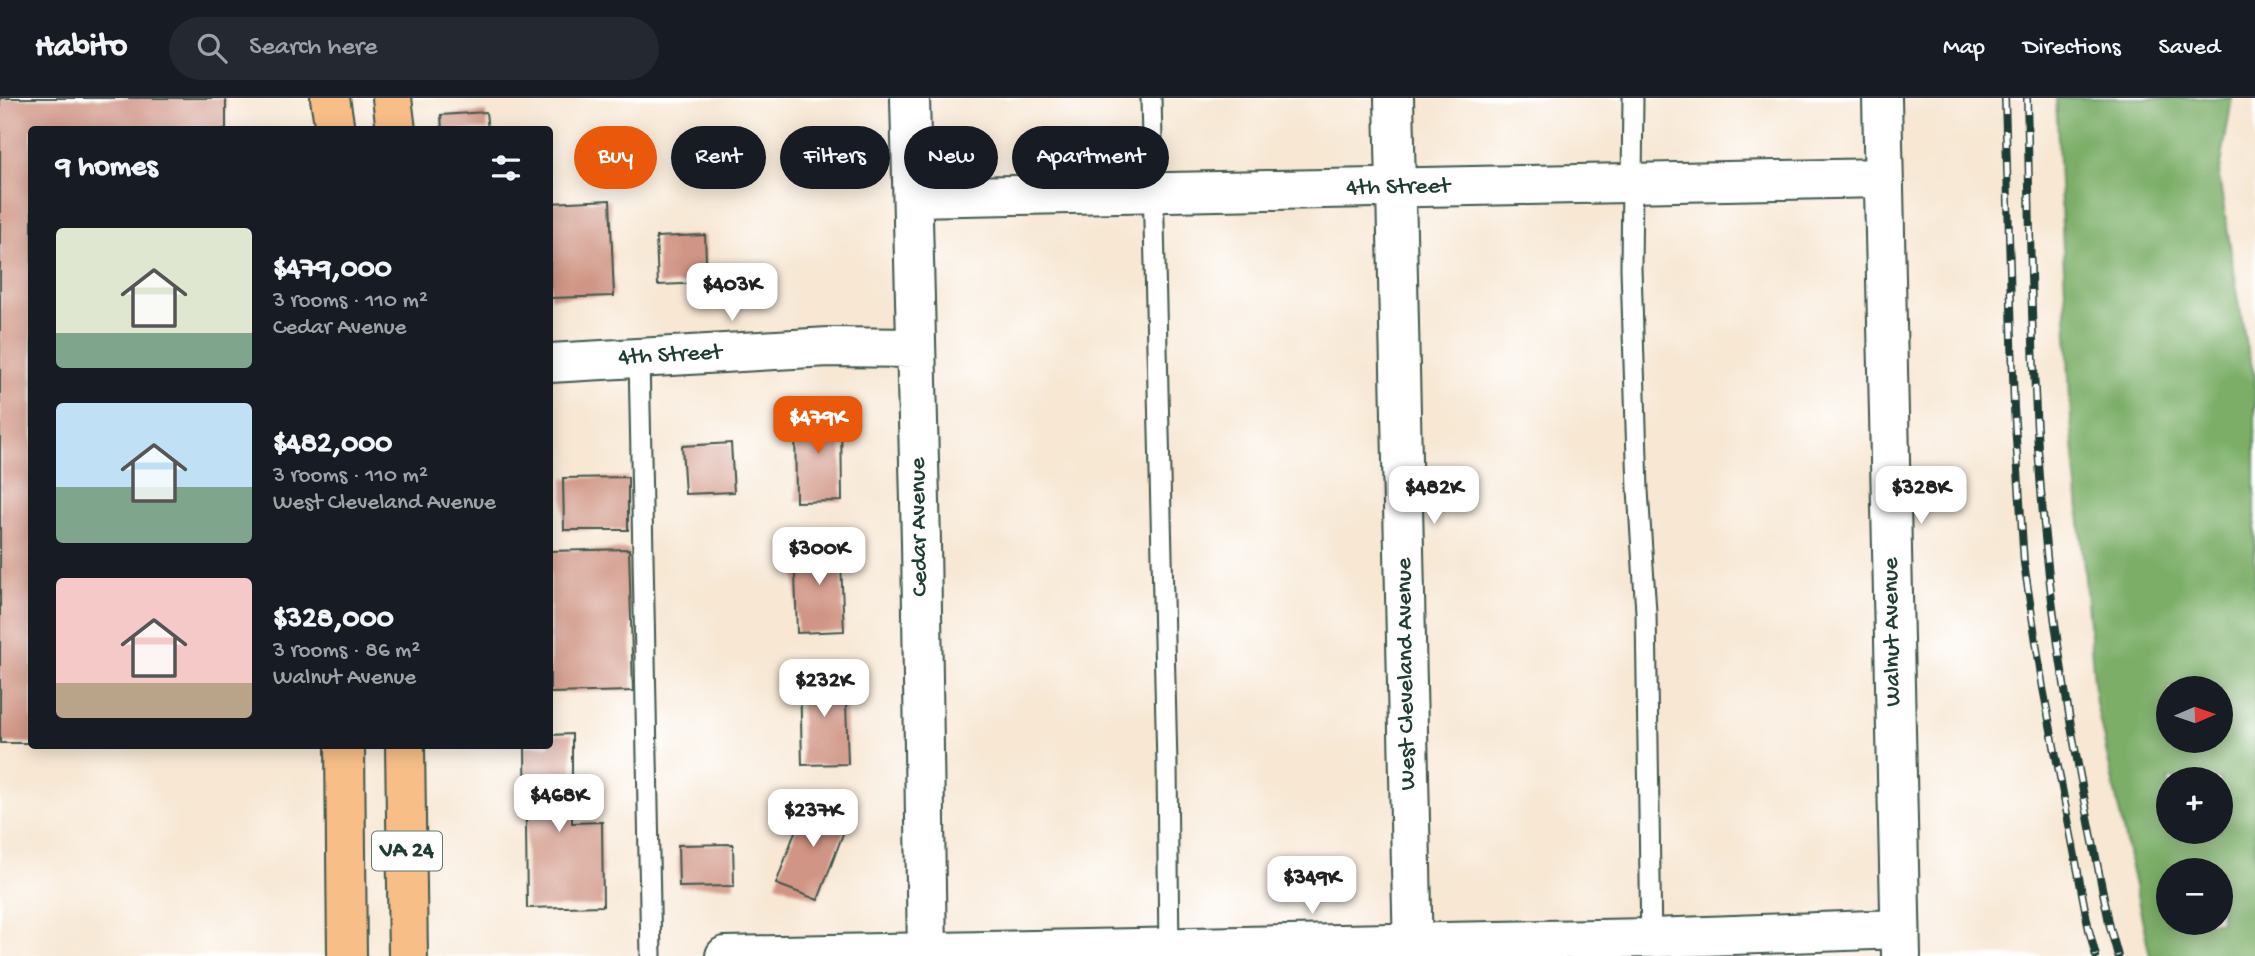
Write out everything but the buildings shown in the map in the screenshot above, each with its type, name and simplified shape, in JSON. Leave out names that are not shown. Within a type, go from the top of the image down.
[{"type":"main road","points":[[330,98],[334,126]]},
{"type":"main road","points":[[392,98],[396,126]]},
{"type":"main road","name":"VA 24","points":[[345,749],[347,956]]},
{"type":"main road","name":"VA 24","points":[[405,749],[408,956]]},
{"type":"street","name":"Cedar Avenue","points":[[910,98],[927,954]]},
{"type":"street","name":"West Cleveland Avenue","points":[[1394,98],[1413,950]]},
{"type":"street","name":"Walnut Avenue","points":[[1882,98],[1900,942]]},
{"type":"street","name":"4th Street","points":[[913,197],[1883,178]]},
{"type":"street","name":"4th Street","points":[[553,363],[829,347],[916,348]]},
{"type":"street","points":[[725,956],[1413,950],[1900,942]]},
{"type":"lane","points":[[1151,98],[1169,952]]},
{"type":"lane","points":[[1633,98],[1631,268],[1638,490],[1646,612],[1651,947]]},
{"type":"lane","points":[[639,358],[651,956]]},
{"type":"green space","points":[[2056,98],[2232,98],[2219,177],[2246,345],[2255,375],[2255,956],[2150,956],[2096,703],[2071,421]]},
{"type":"railway","points":[[2005,98],[2014,408],[2024,563],[2043,688],[2096,956]]},
{"type":"railway","points":[[2027,98],[2035,385],[2047,557],[2074,743],[2118,956]]}]
